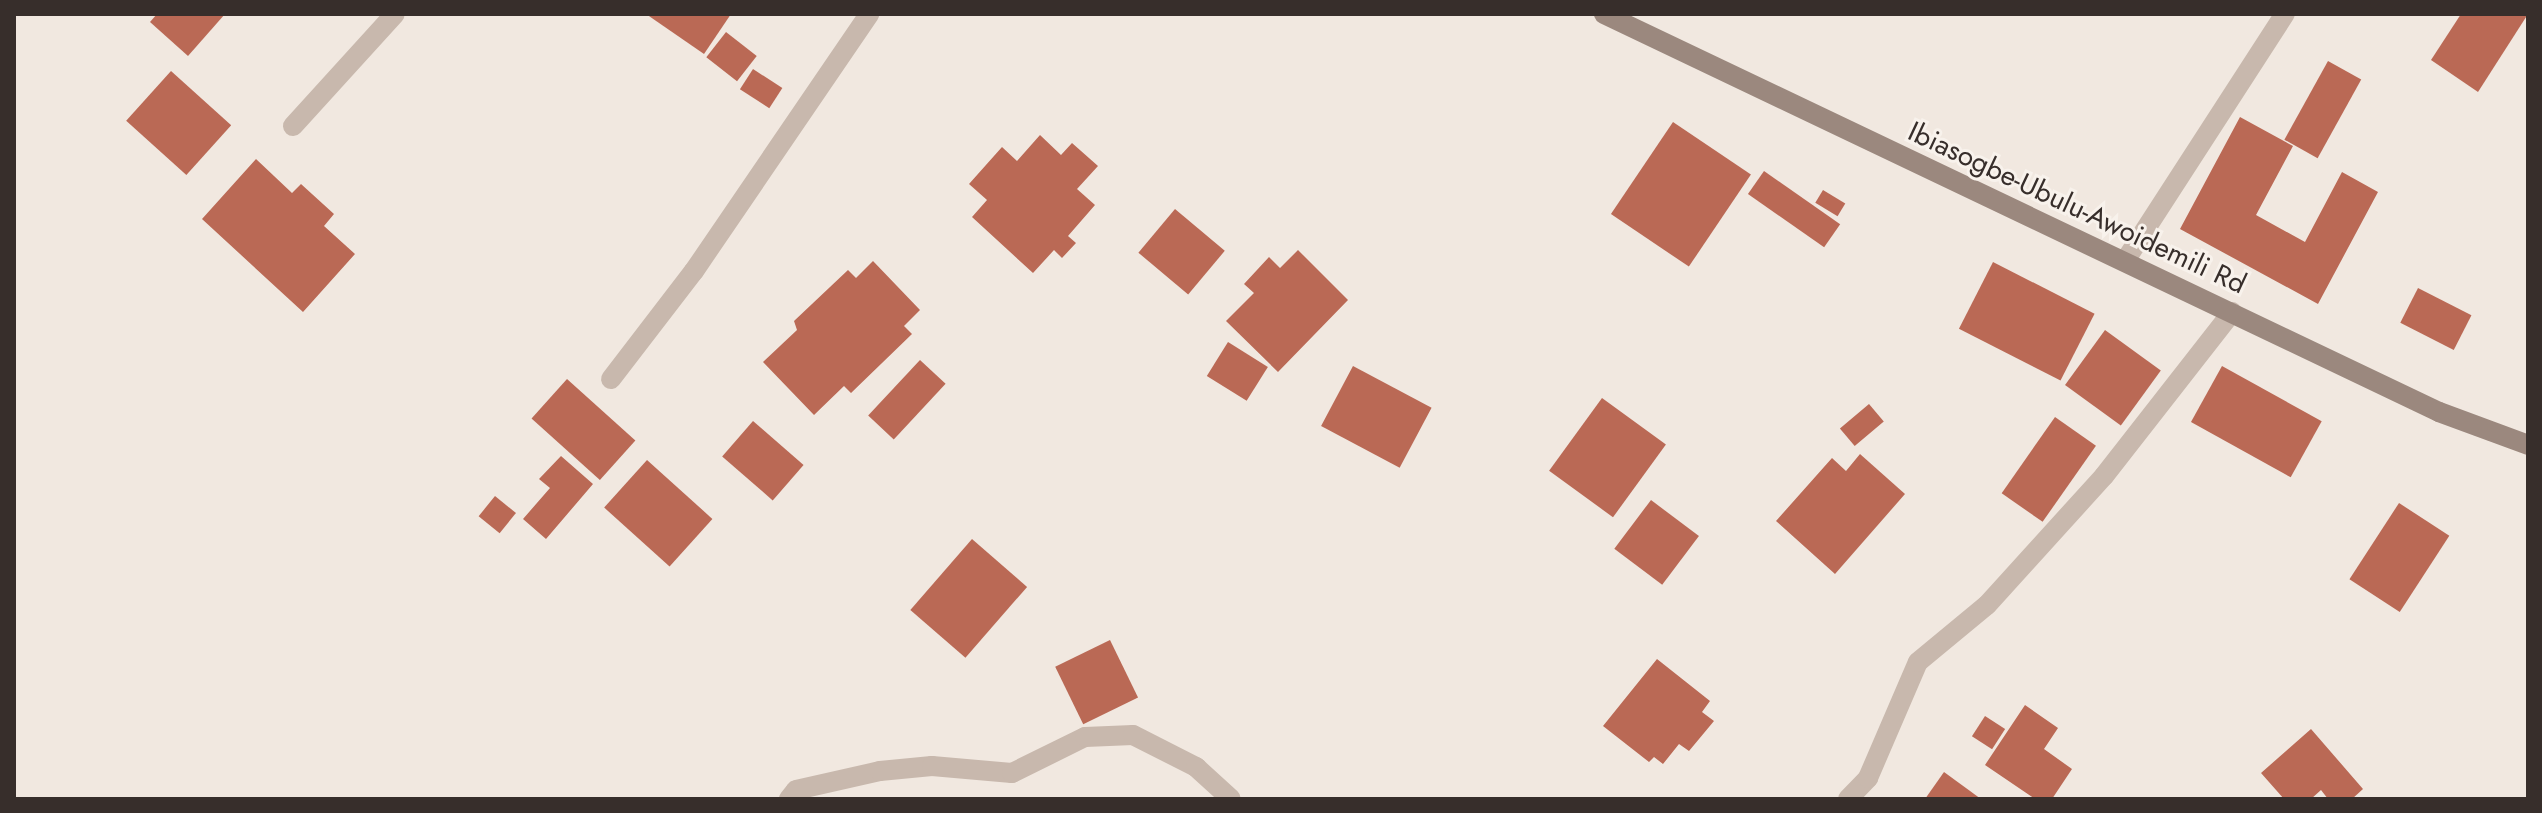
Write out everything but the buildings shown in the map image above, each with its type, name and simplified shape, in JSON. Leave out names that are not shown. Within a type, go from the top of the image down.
[{"type":"street","points":[[293,126],[395,14]]},
{"type":"street","points":[[611,379],[694,271],[869,14]]},
{"type":"street","name":"Ibiasogbe-Ubulu-Awoidemili Rd","points":[[1604,14],[2439,412],[2528,445]]},
{"type":"street","points":[[2125,261],[2285,14]]},
{"type":"street","points":[[1848,799],[1868,778],[1918,662],[1987,605],[2104,476],[2232,312]]},
{"type":"street","points":[[789,799],[796,790],[880,771],[932,766],[1012,773],[1085,737],[1133,735],[1196,767],[1231,799]]}]
